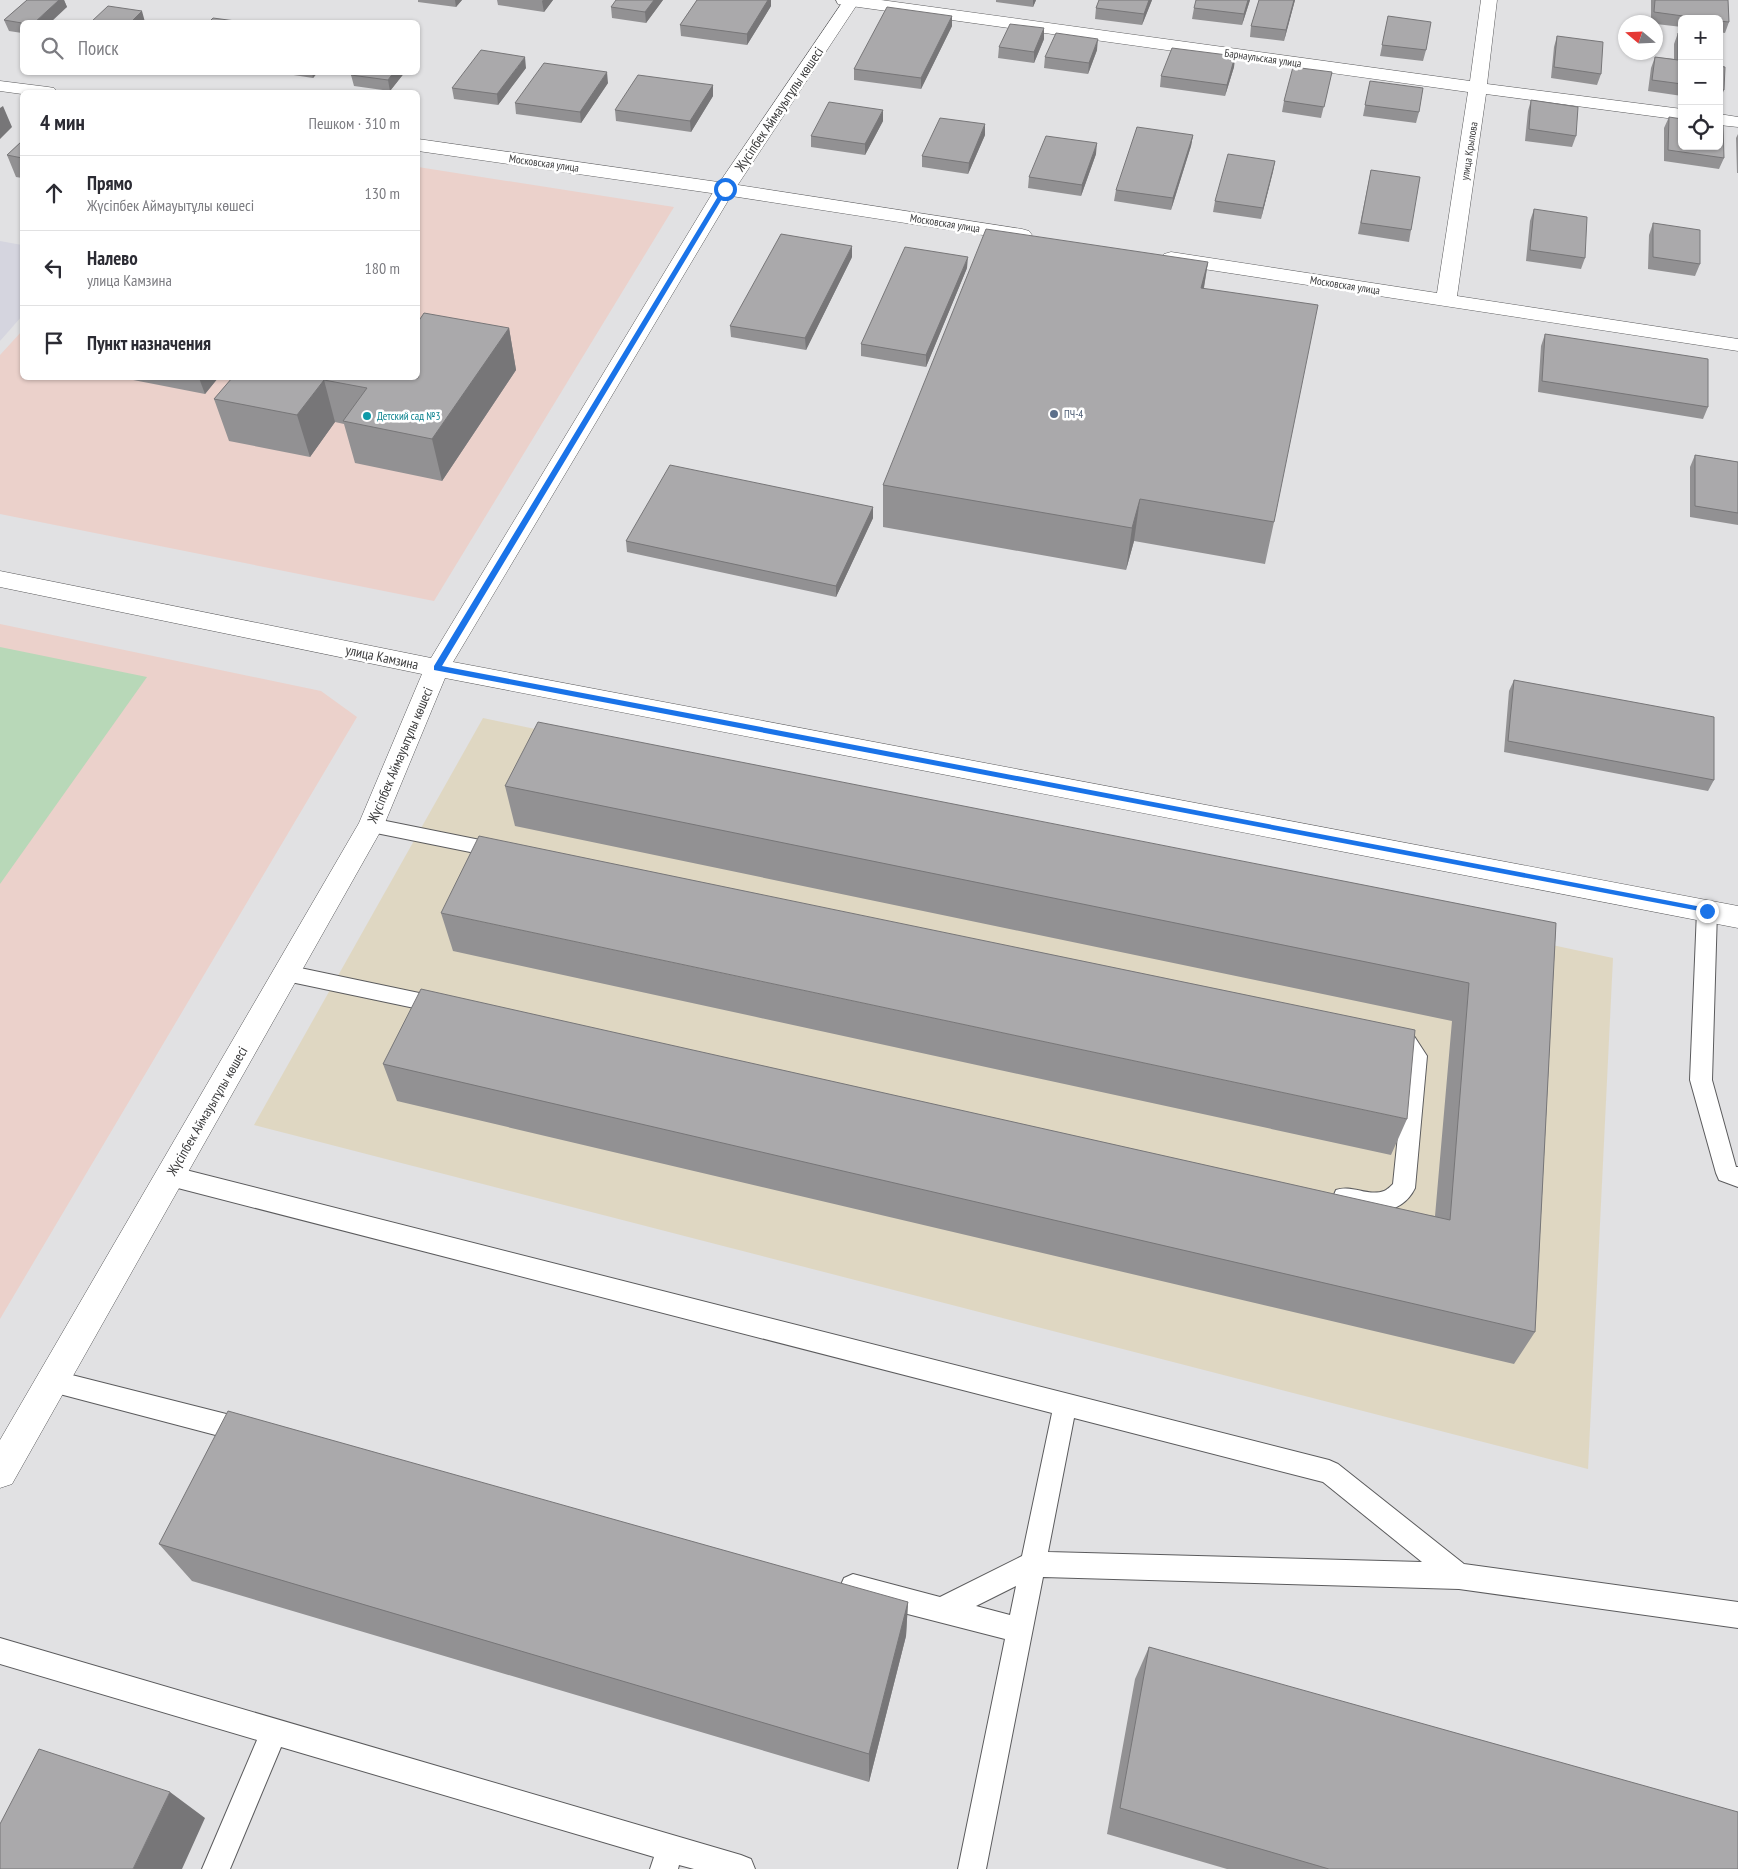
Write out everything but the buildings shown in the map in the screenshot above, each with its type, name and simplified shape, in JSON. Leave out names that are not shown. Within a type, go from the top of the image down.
[{"type":"street","name":"Барнаульская улица","points":[[849,0],[1678,114]]},
{"type":"street","name":"Жүсіпбек Аймауытұлы көшесі","points":[[0,1472],[371,825],[437,668],[725,189],[849,0]]},
{"type":"street","name":"улица Крылова","points":[[1446,301],[1478,88],[1489,0]]},
{"type":"street","points":[[0,86],[32,90]]},
{"type":"street","points":[[1723,120],[1738,122]]},
{"type":"street","name":"Московская улица","points":[[420,145],[725,189],[1041,238]]},
{"type":"street","name":"Московская улица","points":[[1150,255],[1738,345]]},
{"type":"street","name":"улица Камзина","points":[[0,578],[437,668],[1738,917]]},
{"type":"lane","points":[[371,825],[516,855]]},
{"type":"lane","points":[[1707,911],[1701,1080],[1727,1173],[1738,1177]]},
{"type":"lane","points":[[286,973],[462,1010]]},
{"type":"lane","points":[[1329,1194],[1368,1202],[1388,1201],[1404,1188],[1417,1056],[1407,1042],[1372,1032]]},
{"type":"lane","points":[[170,1176],[1329,1472],[1459,1576]]},
{"type":"lane","points":[[52,1381],[264,1436]]},
{"type":"lane","points":[[972,1869],[1065,1406]]},
{"type":"lane","points":[[941,1610],[1033,1564],[1459,1576],[1738,1615]]},
{"type":"lane","points":[[835,1583],[1019,1630]]},
{"type":"lane","points":[[0,1651],[274,1732],[668,1859],[742,1869]]},
{"type":"lane","points":[[216,1869],[274,1732]]},
{"type":"shaded area","points":[[420,167],[674,207],[434,601],[0,514],[0,355],[20,333],[20,380],[420,380]]},
{"type":"shaded area","points":[[0,241],[20,245],[20,318],[0,341]]},
{"type":"shaded area","points":[[0,624],[321,691],[357,717],[0,1319]]},
{"type":"shaded area","points":[[483,718],[1613,958],[1588,1469],[254,1125]]},
{"type":"green space","points":[[0,647],[147,677],[0,884]]},
{"type":"place","name":"ПЧ-4","points":[[1054,414]]},
{"type":"place","name":"Детский сад №3","points":[[367,416]]},
{"type":"route","points":[[725,189],[437,668],[1707,911]]}]
